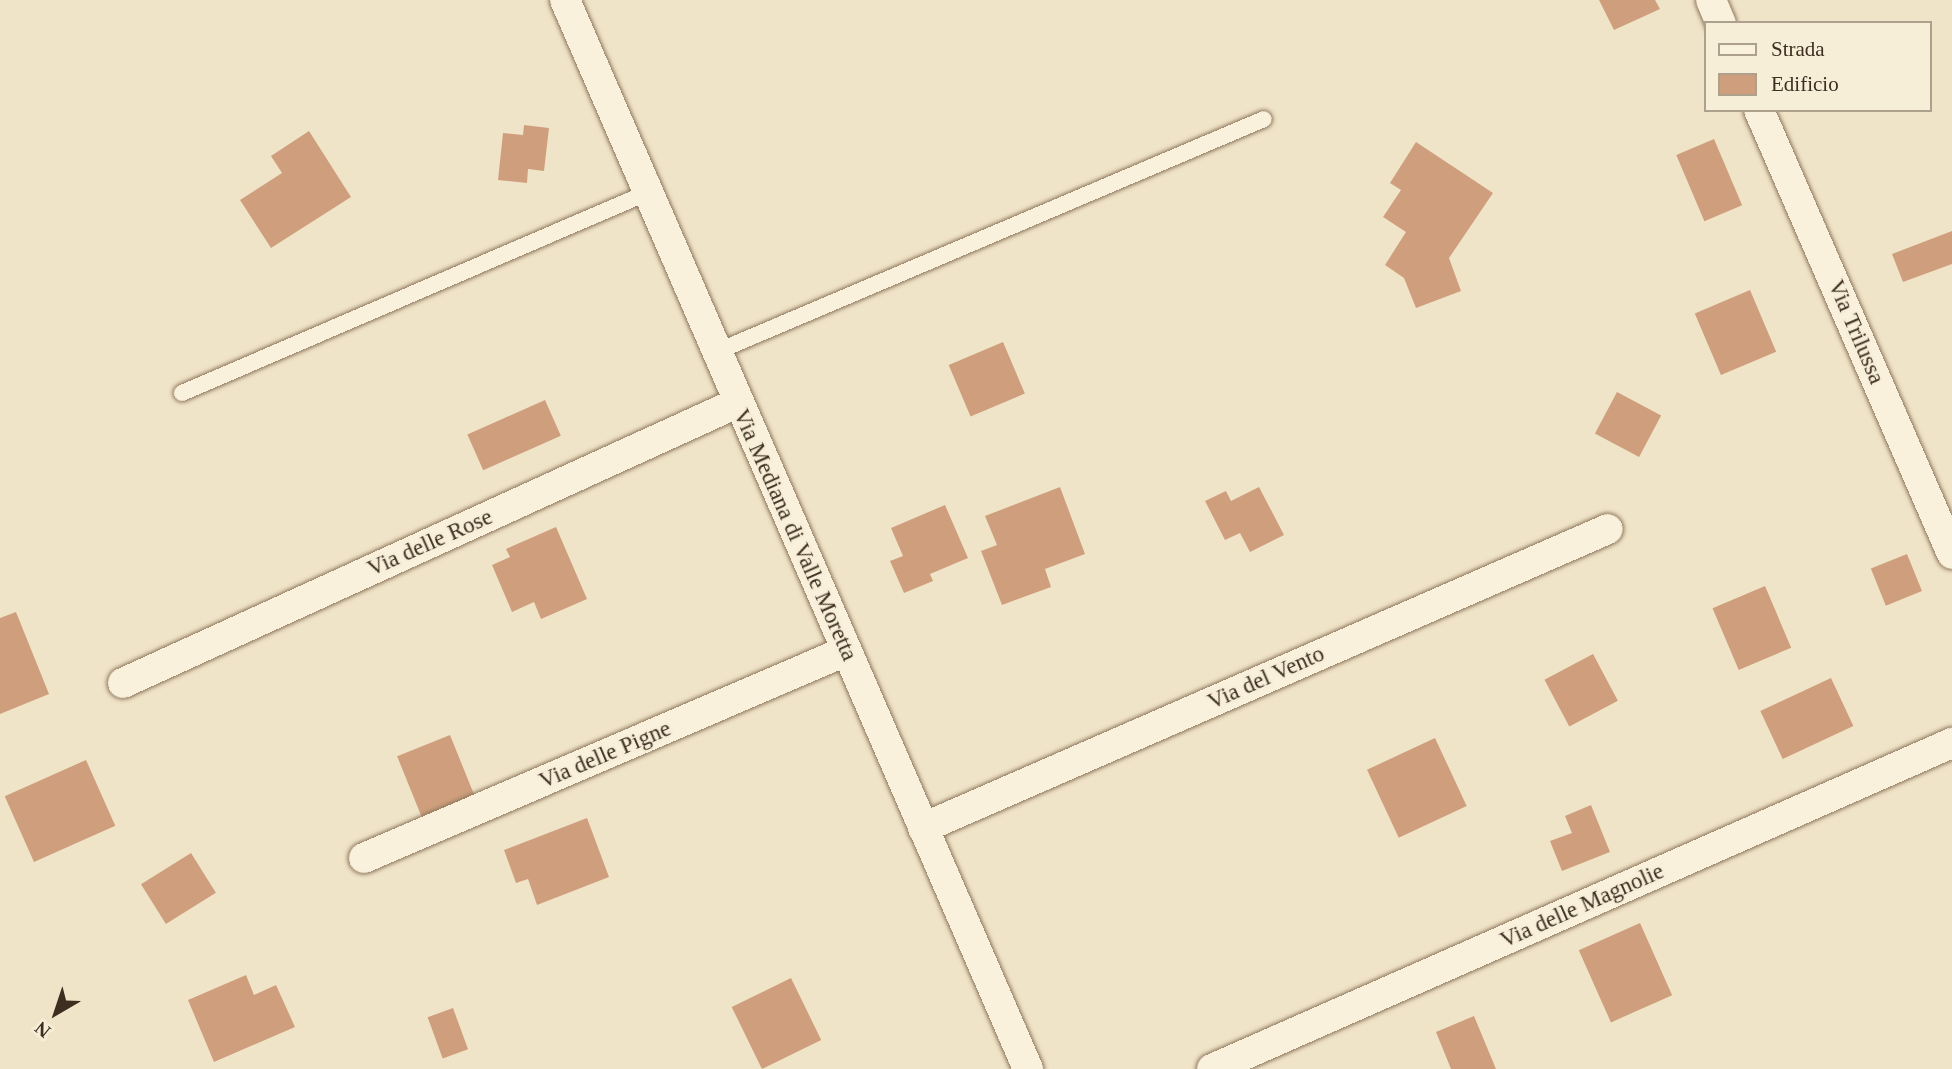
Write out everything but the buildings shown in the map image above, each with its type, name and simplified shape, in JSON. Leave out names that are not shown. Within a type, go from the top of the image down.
[{"type":"street","name":"Via Mediana di Valle Moretta","points":[[565,0],[737,403],[1028,1069]]},
{"type":"street","points":[[1711,0],[1720,21]]},
{"type":"street","name":"Via Trilussa","points":[[1760,112],[1952,554]]},
{"type":"street","name":"Via delle Rose","points":[[123,682],[737,403]]},
{"type":"street","name":"Via del Vento","points":[[923,828],[1608,529]]},
{"type":"street","name":"Via delle Pigne","points":[[364,858],[846,651]]},
{"type":"street","name":"Via delle Magnolie","points":[[1212,1069],[1952,743]]},
{"type":"lane","points":[[716,352],[1264,119]]},
{"type":"lane","points":[[183,393],[649,192]]}]
